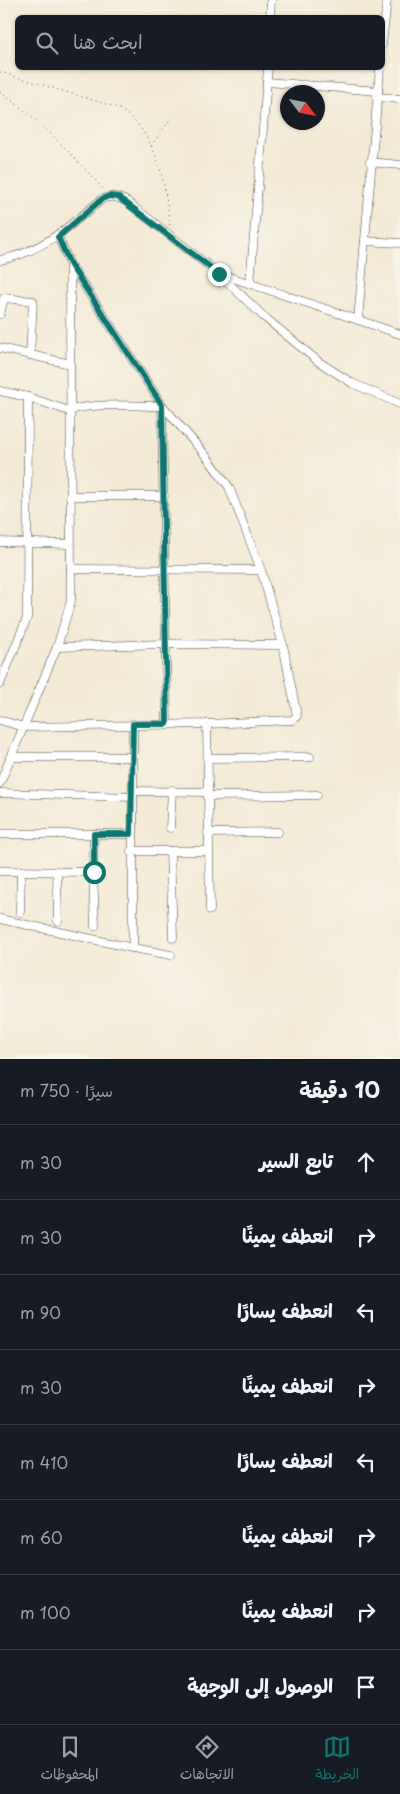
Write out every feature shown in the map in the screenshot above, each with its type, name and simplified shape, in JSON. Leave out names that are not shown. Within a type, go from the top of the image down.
[{"type":"street","points":[[270,15],[271,0]]},
{"type":"street","points":[[385,18],[387,0]]},
{"type":"street","points":[[250,283],[268,70]]},
{"type":"street","points":[[358,320],[370,162],[380,70]]},
{"type":"street","points":[[267,82],[377,94],[400,99]]},
{"type":"street","points":[[370,162],[400,165]]},
{"type":"street","points":[[0,260],[28,253],[58,237],[102,199],[109,196],[126,202],[219,274],[263,316],[318,362],[352,383],[400,404]]},
{"type":"street","points":[[0,720],[23,727],[207,724],[296,720],[297,714],[283,645],[261,570],[234,497],[222,476],[162,405],[70,264],[58,237]]},
{"type":"street","points":[[365,241],[400,243]]},
{"type":"street","points":[[0,780],[57,647],[71,601],[70,264]]},
{"type":"street","points":[[219,274],[400,334]]},
{"type":"street","points":[[0,314],[4,298],[33,301],[30,355]]},
{"type":"street","points":[[0,348],[70,364]]},
{"type":"street","points":[[0,391],[28,397],[69,411],[76,408],[162,405]]},
{"type":"street","points":[[0,684],[27,618],[28,397]]},
{"type":"street","points":[[162,405],[167,724]]},
{"type":"street","points":[[70,496],[164,496]]},
{"type":"street","points":[[0,542],[70,544]]},
{"type":"street","points":[[71,569],[261,570]]},
{"type":"street","points":[[57,647],[167,644],[283,645]]},
{"type":"street","points":[[133,724],[131,834],[133,948]]},
{"type":"street","points":[[207,724],[210,910]]},
{"type":"street","points":[[10,757],[132,757]]},
{"type":"street","points":[[208,758],[310,757]]},
{"type":"street","points":[[170,828],[172,790]]},
{"type":"street","points":[[0,792],[132,794],[172,790],[208,794],[317,795]]},
{"type":"street","points":[[208,833],[278,832]]},
{"type":"street","points":[[0,834],[131,834]]},
{"type":"street","points":[[94,834],[95,926]]},
{"type":"street","points":[[170,851],[173,938]]},
{"type":"street","points":[[131,852],[208,852]]},
{"type":"street","points":[[0,871],[94,872]]},
{"type":"street","points":[[20,912],[21,871]]},
{"type":"street","points":[[57,872],[58,921]]},
{"type":"street","points":[[0,919],[133,948],[171,954]]},
{"type":"path","points":[[0,72],[116,107],[136,123],[150,146],[163,178],[172,238]]},
{"type":"path","points":[[0,92],[20,105],[49,132],[109,196]]},
{"type":"path","points":[[150,146],[172,118]]},
{"type":"route","points":[[94,872],[94,834],[131,834],[133,724],[167,724],[162,405],[70,264],[58,237],[102,199],[109,196],[118,197],[219,274]]}]
